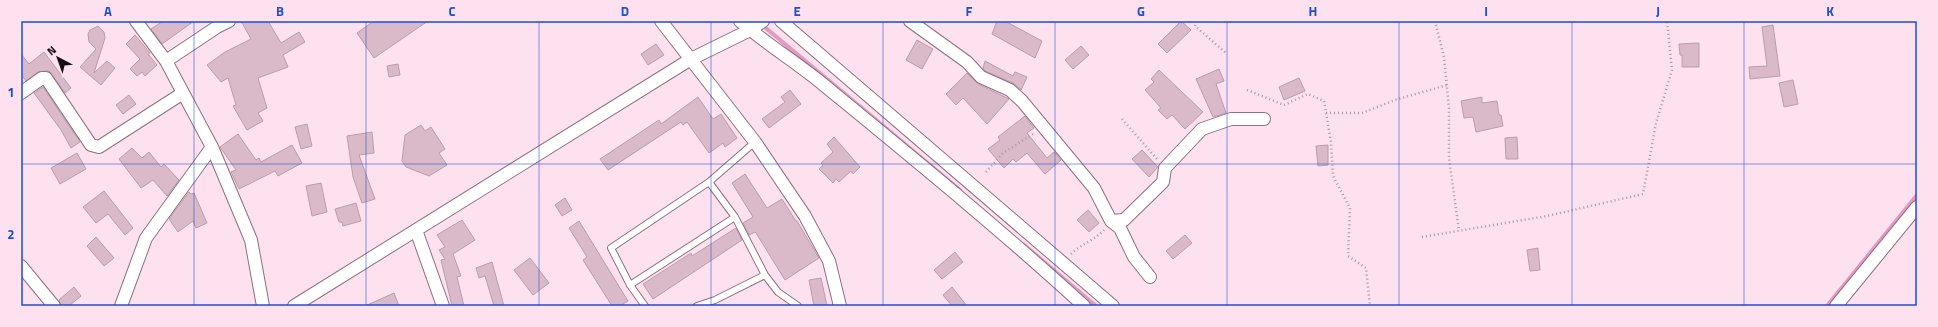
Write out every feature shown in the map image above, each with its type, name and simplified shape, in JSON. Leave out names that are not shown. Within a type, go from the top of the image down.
[{"type":"street","points":[[136,21],[166,61],[212,147],[251,240],[263,306]]},
{"type":"street","points":[[166,61],[217,27],[229,21]]},
{"type":"street","points":[[661,21],[755,142],[805,216],[830,261],[840,306]]},
{"type":"street","points":[[740,21],[813,76],[920,164],[1028,255],[1084,306]]},
{"type":"street","points":[[294,306],[691,58],[750,30],[763,21]]},
{"type":"street","points":[[781,21],[1113,306]]},
{"type":"street","points":[[910,21],[967,62],[981,76],[1010,90],[1022,101],[1094,188],[1111,221],[1120,228],[1134,257],[1150,277]]},
{"type":"street","points":[[21,93],[42,78],[46,78],[91,145],[99,147],[183,93]]},
{"type":"street","points":[[1111,221],[1124,220],[1163,182],[1165,168],[1202,129],[1231,119],[1264,119]]},
{"type":"street","points":[[121,306],[146,238],[212,147]]},
{"type":"street","points":[[1836,306],[1917,207]]},
{"type":"street","points":[[416,230],[443,306]]},
{"type":"street","points":[[21,266],[54,306]]},
{"type":"lane","points":[[645,306],[630,285],[611,248],[709,182],[755,142]]},
{"type":"lane","points":[[709,182],[735,217],[765,275],[778,292],[798,306]]},
{"type":"lane","points":[[630,285],[735,217]]},
{"type":"lane","points":[[697,306],[715,300],[765,275]]},
{"type":"path","points":[[1196,21],[1195,26],[1226,53]]},
{"type":"path","points":[[1435,21],[1444,57],[1450,122],[1449,158],[1459,231]]},
{"type":"path","points":[[1422,236],[1547,216],[1643,194],[1656,123],[1672,70],[1667,21]]},
{"type":"path","points":[[1326,113],[1362,113],[1395,100],[1447,85]]},
{"type":"path","points":[[1247,90],[1284,105],[1308,94],[1324,101],[1331,142],[1333,176],[1350,208],[1348,256],[1366,268],[1370,306]]},
{"type":"path","points":[[1122,119],[1165,168]]},
{"type":"path","points":[[986,172],[1003,153],[1043,128]]},
{"type":"path","points":[[1062,262],[1079,246],[1099,235],[1111,221]]},
{"type":"building","points":[[163,21],[194,21],[162,44],[151,29]]},
{"type":"building","points":[[241,21],[268,21],[281,43],[299,32],[305,42],[283,55],[288,67],[258,78],[267,108],[258,113],[263,121],[247,130],[233,106],[236,105],[228,78],[221,82],[207,65],[225,52],[251,39]]},
{"type":"building","points":[[374,21],[428,21],[374,58],[357,33]]},
{"type":"building","points":[[997,21],[1005,21],[1042,41],[1035,58],[992,34]]},
{"type":"building","points":[[1181,21],[1191,30],[1167,53],[1158,44]]},
{"type":"building","points":[[1773,25],[1780,76],[1750,79],[1749,67],[1767,66],[1762,27]]},
{"type":"building","points":[[98,26],[104,32],[105,38],[94,73],[107,61],[115,68],[101,85],[80,67],[96,49],[89,42],[88,34],[90,30]]},
{"type":"building","points":[[135,35],[150,53],[148,54],[157,65],[145,76],[142,72],[137,76],[130,69],[140,59],[126,44]]},
{"type":"building","points":[[917,40],[933,49],[922,69],[906,60]]},
{"type":"building","points":[[1699,43],[1699,67],[1682,67],[1682,55],[1680,55],[1679,44]]},
{"type":"building","points":[[656,44],[664,55],[648,65],[641,54]]},
{"type":"building","points":[[1081,46],[1089,55],[1073,69],[1065,60]]},
{"type":"building","points":[[44,52],[71,88],[65,93],[49,71],[38,72],[26,81],[21,74],[21,54],[29,64]]},
{"type":"building","points":[[985,61],[1013,76],[1015,72],[1027,77],[1021,90],[1013,83],[985,71],[983,68]]},
{"type":"building","points":[[398,64],[400,75],[389,77],[387,66]]},
{"type":"building","points":[[1219,69],[1224,81],[1216,84],[1226,113],[1213,117],[1196,79]]},
{"type":"building","points":[[1159,70],[1203,112],[1185,129],[1172,115],[1167,119],[1158,110],[1161,108],[1145,90],[1154,82],[1151,79]]},
{"type":"building","points":[[967,73],[978,84],[1009,99],[987,124],[963,98],[956,105],[946,94]]},
{"type":"building","points":[[1299,78],[1305,91],[1284,100],[1279,87]]},
{"type":"building","points":[[1793,80],[1798,104],[1784,107],[1779,83]]},
{"type":"building","points":[[43,87],[80,142],[71,148],[61,130],[34,93]]},
{"type":"building","points":[[790,90],[801,104],[769,128],[762,119],[785,102],[781,97]]},
{"type":"building","points":[[129,95],[136,104],[123,114],[116,105]]},
{"type":"building","points":[[698,97],[713,119],[721,114],[737,138],[725,147],[723,143],[709,153],[687,122],[683,125],[681,122],[608,170],[600,159],[659,120],[661,124]]},
{"type":"building","points":[[1482,97],[1482,103],[1497,101],[1499,115],[1501,115],[1503,126],[1476,132],[1473,117],[1464,118],[1461,101]]},
{"type":"building","points":[[1025,116],[1034,128],[1027,133],[1047,158],[1054,152],[1061,160],[1045,174],[1027,153],[1016,162],[1013,159],[1004,168],[988,149],[1000,140],[998,137]]},
{"type":"building","points":[[307,124],[312,146],[301,149],[295,127]]},
{"type":"building","points":[[421,125],[425,131],[431,127],[445,149],[439,153],[447,165],[429,176],[406,167],[402,161],[405,135]]},
{"type":"building","points":[[372,132],[374,153],[359,155],[375,199],[362,203],[353,177],[347,136]]},
{"type":"building","points":[[238,134],[256,160],[259,158],[261,162],[292,145],[302,163],[278,176],[275,171],[239,189],[231,172],[236,170],[220,147]]},
{"type":"building","points":[[834,137],[860,167],[853,174],[851,171],[839,182],[836,179],[833,183],[819,169],[823,165],[821,163],[833,152],[827,144]]},
{"type":"building","points":[[1517,137],[1518,159],[1506,159],[1505,138]]},
{"type":"building","points":[[1328,145],[1328,165],[1318,166],[1316,146]]},
{"type":"building","points":[[132,148],[142,158],[149,152],[161,167],[164,164],[179,180],[167,196],[153,180],[141,188],[119,159]]},
{"type":"building","points":[[1142,150],[1158,167],[1149,177],[1132,159]]},
{"type":"building","points":[[77,153],[86,169],[60,184],[51,168]]},
{"type":"building","points":[[745,174],[767,208],[782,199],[819,258],[785,280],[756,233],[755,232],[749,235],[743,223],[753,217],[732,183]]},
{"type":"building","points":[[321,183],[327,212],[312,216],[306,186]]},
{"type":"building","points":[[104,191],[133,228],[125,235],[108,214],[96,223],[83,207]]},
{"type":"building","points":[[189,192],[191,194],[194,193],[207,223],[196,228],[193,221],[178,232],[169,219]]},
{"type":"building","points":[[565,198],[572,210],[562,216],[555,205]]},
{"type":"building","points":[[356,203],[361,221],[343,226],[342,222],[339,222],[335,209]]},
{"type":"building","points":[[1088,210],[1099,223],[1089,232],[1077,220]]},
{"type":"building","points":[[462,220],[475,240],[453,254],[461,276],[457,277],[464,306],[452,306],[441,260],[445,259],[439,250],[445,247],[437,235]]},
{"type":"building","points":[[579,221],[628,301],[620,306],[612,306],[583,260],[587,257],[569,228]]},
{"type":"building","points":[[736,228],[742,240],[653,299],[643,284],[691,253],[692,256]]},
{"type":"building","points":[[1185,235],[1192,243],[1173,259],[1166,251]]},
{"type":"building","points":[[96,237],[114,258],[104,266],[87,246]]},
{"type":"building","points":[[1538,248],[1540,270],[1530,271],[1527,250]]},
{"type":"building","points":[[955,252],[963,262],[942,279],[934,270]]},
{"type":"building","points":[[530,258],[549,283],[533,295],[514,270]]},
{"type":"building","points":[[492,262],[504,306],[494,306],[485,276],[479,278],[476,268]]},
{"type":"building","points":[[821,278],[827,306],[814,306],[809,280]]},
{"type":"building","points":[[74,287],[81,296],[69,306],[61,306],[59,300]]},
{"type":"building","points":[[952,287],[967,306],[952,306],[943,295]]},
{"type":"building","points":[[394,293],[399,306],[365,306]]},
{"type":"waterway","points":[[761,24],[960,190]]},
{"type":"waterway","points":[[1827,306],[1917,195]]},
{"type":"waterway","points":[[1023,244],[1096,306]]}]
